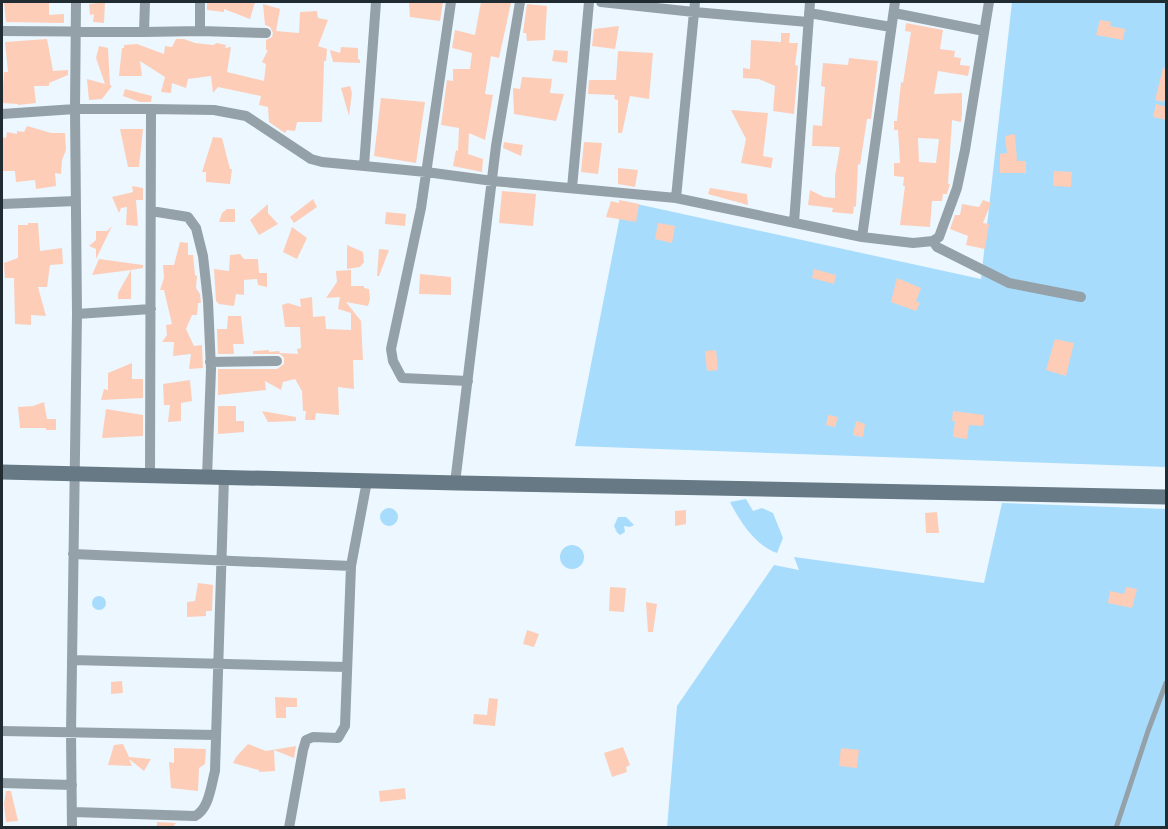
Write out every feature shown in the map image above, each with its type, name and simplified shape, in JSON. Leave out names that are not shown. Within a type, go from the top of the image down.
[{"type":"street","points":[[72,828],[76,2]]},
{"type":"street","points":[[144,32],[145,2]]},
{"type":"street","points":[[200,2],[200,31]]},
{"type":"street","points":[[364,166],[376,2]]},
{"type":"street","points":[[451,2],[421,208],[401,308],[392,337],[393,361],[402,378],[468,381]]},
{"type":"street","points":[[455,483],[502,102],[519,2]]},
{"type":"street","points":[[572,188],[589,2]]},
{"type":"street","points":[[601,2],[809,12],[891,27]]},
{"type":"street","points":[[2,114],[75,110],[214,110],[246,116],[311,159],[322,162],[426,172],[493,182],[676,198],[862,237],[913,243],[933,241],[942,231],[957,188],[989,2]]},
{"type":"street","points":[[676,198],[694,7]]},
{"type":"street","points":[[862,237],[894,7],[984,30]]},
{"type":"street","points":[[794,223],[809,12]]},
{"type":"street","points":[[2,30],[266,33]]},
{"type":"street","points":[[150,476],[152,109]]},
{"type":"street","points":[[2,204],[76,201]]},
{"type":"street","points":[[151,211],[188,218],[196,228],[204,267],[210,363],[207,477]]},
{"type":"street","points":[[933,241],[937,248],[1009,283],[1081,297]]},
{"type":"street","points":[[76,315],[151,309]]},
{"type":"street","points":[[210,363],[277,361]]},
{"type":"street","points":[[2,472],[1167,497]]},
{"type":"street","points":[[73,812],[195,816],[202,813],[216,771],[224,477]]},
{"type":"street","points":[[289,828],[306,740],[314,737],[339,738],[345,726],[351,566],[367,481]]},
{"type":"street","points":[[73,554],[351,566]]},
{"type":"street","points":[[72,660],[347,667]]},
{"type":"street","points":[[2,731],[216,735]]},
{"type":"street","points":[[2,783],[72,785]]},
{"type":"street","points":[[144,828],[145,814]]},
{"type":"lane","points":[[1116,828],[1148,731],[1167,683]]},
{"type":"shaded area","points":[[1012,2],[1166,2],[1166,467],[575,446],[623,201],[981,279]]},
{"type":"shaded area","points":[[746,499],[753,511],[762,508],[773,513],[783,538],[777,553],[762,545],[749,532],[730,502]]},
{"type":"shaded area","points":[[1002,503],[1166,509],[1166,827],[667,828],[677,706],[774,565],[799,570],[794,557],[984,583]]},
{"type":"shaded area","points":[[389,508],[395,511],[398,517],[395,523],[389,526],[383,523],[380,517],[383,511]]},
{"type":"shaded area","points":[[618,517],[626,517],[634,525],[624,526],[625,532],[620,535],[613,529],[617,532],[614,526]]},
{"type":"shaded area","points":[[572,545],[577,546],[583,552],[583,562],[577,568],[572,569],[567,568],[561,562],[560,557],[561,552],[567,546]]},
{"type":"shaded area","points":[[96,596],[102,596],[106,603],[102,610],[96,610],[92,606],[92,600]]},
{"type":"building","points":[[4,2],[49,2],[49,15],[64,14],[64,23],[6,22]]},
{"type":"building","points":[[105,2],[104,23],[93,22],[94,14],[90,15],[89,4]]},
{"type":"building","points":[[207,2],[255,2],[250,19],[224,9],[224,12],[207,10]]},
{"type":"building","points":[[409,2],[443,2],[440,21],[410,17]]},
{"type":"building","points":[[481,2],[511,3],[499,58],[491,56],[485,94],[493,95],[485,140],[469,133],[468,154],[483,159],[482,172],[453,166],[456,150],[458,151],[459,128],[441,125],[447,80],[453,81],[453,69],[470,69],[472,53],[452,48],[455,30],[475,35]]},
{"type":"building","points":[[263,4],[280,9],[276,31],[299,33],[300,12],[317,11],[318,18],[328,20],[318,46],[327,49],[326,61],[324,61],[322,122],[297,122],[295,131],[287,130],[285,133],[269,122],[268,107],[259,105],[261,96],[218,87],[213,93],[211,76],[188,79],[186,88],[172,83],[171,93],[161,92],[165,77],[140,61],[142,76],[119,76],[124,45],[137,44],[164,54],[165,46],[172,47],[176,39],[184,39],[195,43],[213,45],[217,43],[226,45],[225,48],[231,47],[227,72],[264,81],[266,64],[262,62],[268,50],[266,50],[266,40],[272,37],[273,33],[270,27],[265,25]]},
{"type":"building","points":[[527,4],[547,6],[545,40],[527,41],[526,33],[523,33]]},
{"type":"building","points":[[1100,20],[1111,22],[1110,26],[1125,29],[1123,40],[1096,35]]},
{"type":"building","points":[[906,23],[943,30],[940,49],[955,51],[954,57],[961,58],[960,65],[970,66],[968,76],[938,71],[934,94],[962,93],[962,115],[961,122],[952,120],[948,184],[950,184],[947,194],[943,194],[942,201],[932,201],[930,227],[900,225],[905,186],[903,186],[904,177],[894,176],[894,163],[900,163],[898,130],[894,130],[894,121],[897,121],[901,82],[903,83],[911,32],[905,31]],"holes":[[[918,138],[939,139],[936,163],[919,162]]]},
{"type":"building","points":[[619,26],[615,49],[592,46],[594,29]]},
{"type":"building","points":[[781,33],[790,33],[789,43],[798,43],[794,114],[773,111],[775,86],[759,79],[743,78],[743,68],[750,69],[751,40],[781,42]]},
{"type":"building","points":[[47,39],[53,71],[68,70],[68,75],[49,83],[49,86],[34,86],[36,103],[18,105],[2,103],[4,72],[8,72],[5,42]]},
{"type":"building","points":[[99,46],[108,48],[110,85],[112,86],[102,99],[89,100],[87,79],[105,84],[96,58]]},
{"type":"building","points":[[341,47],[358,48],[360,63],[333,62],[330,50],[340,53]]},
{"type":"building","points":[[554,50],[568,51],[567,63],[552,61]]},
{"type":"building","points":[[618,51],[653,53],[649,99],[630,96],[622,133],[618,133],[618,100],[614,99],[615,95],[588,94],[589,80],[616,80]]},
{"type":"building","points":[[849,58],[878,61],[871,119],[867,119],[860,165],[858,164],[856,207],[854,206],[853,214],[832,212],[833,208],[808,205],[810,190],[824,197],[835,198],[835,176],[840,147],[812,146],[813,125],[822,126],[825,87],[821,86],[823,63],[848,65]]},
{"type":"building","points":[[1163,68],[1167,68],[1167,93],[1164,102],[1155,100]]},
{"type":"building","points":[[522,77],[552,79],[550,93],[564,94],[556,121],[514,114],[513,88],[520,89]]},
{"type":"building","points":[[350,86],[352,93],[349,116],[341,88]]},
{"type":"building","points":[[125,89],[152,96],[151,102],[140,102],[123,96]]},
{"type":"building","points":[[381,98],[425,102],[416,163],[374,156]]},
{"type":"building","points":[[1156,104],[1167,107],[1167,120],[1153,117]]},
{"type":"building","points":[[731,110],[768,113],[763,156],[773,158],[771,168],[741,163],[746,139]]},
{"type":"building","points":[[27,126],[51,133],[65,133],[66,150],[62,160],[61,174],[55,173],[56,186],[36,189],[35,180],[16,182],[15,171],[2,171],[2,137],[6,138],[7,132],[17,134],[17,131],[24,132]]},
{"type":"building","points":[[120,129],[143,129],[139,167],[128,167]]},
{"type":"building","points":[[1015,134],[1017,161],[1026,161],[1026,173],[1000,173],[1000,154],[1007,153],[1005,136]]},
{"type":"building","points":[[213,137],[222,138],[230,169],[232,169],[230,184],[206,182],[206,172],[202,172]]},
{"type":"building","points":[[504,142],[523,145],[521,156],[503,148]]},
{"type":"building","points":[[584,142],[602,143],[598,174],[581,172]]},
{"type":"building","points":[[618,168],[638,170],[635,187],[618,184]]},
{"type":"building","points":[[1054,171],[1072,172],[1071,187],[1053,186]]},
{"type":"building","points":[[132,186],[143,188],[143,200],[136,200],[138,226],[126,225],[127,207],[121,208],[119,213],[112,197],[133,192]]},
{"type":"building","points":[[710,188],[747,194],[748,205],[708,194]]},
{"type":"building","points":[[502,191],[536,194],[533,226],[499,223]]},
{"type":"building","points":[[313,199],[317,207],[294,223],[290,217]]},
{"type":"building","points":[[619,200],[639,204],[636,222],[606,217],[611,201],[619,203]]},
{"type":"building","points":[[983,200],[991,203],[983,223],[989,224],[985,249],[966,245],[968,236],[950,229],[955,215],[960,215],[962,204],[979,207]]},
{"type":"building","points":[[268,204],[268,213],[278,224],[259,235],[250,220]]},
{"type":"building","points":[[227,209],[235,209],[235,222],[219,222],[222,213]]},
{"type":"building","points":[[386,212],[406,214],[405,226],[385,224]]},
{"type":"building","points":[[28,223],[38,223],[40,251],[62,248],[63,264],[50,265],[47,287],[38,287],[46,316],[31,315],[31,325],[15,324],[14,278],[5,278],[4,263],[18,258],[18,225],[28,225]]},
{"type":"building","points":[[658,223],[675,226],[672,243],[655,239]]},
{"type":"building","points":[[112,226],[96,259],[96,249],[89,246],[96,240],[96,231],[107,231]]},
{"type":"building","points":[[292,227],[307,238],[297,259],[283,252]]},
{"type":"building","points":[[180,242],[188,243],[188,255],[193,255],[197,276],[196,288],[200,294],[201,303],[198,303],[197,315],[192,315],[186,329],[194,346],[202,345],[203,368],[189,369],[191,354],[173,356],[174,342],[162,342],[167,335],[166,325],[172,324],[164,290],[160,290],[164,278],[163,265],[174,265]]},
{"type":"building","points":[[347,245],[363,252],[364,262],[360,267],[347,269]]},
{"type":"building","points":[[379,249],[389,250],[379,276],[377,276]]},
{"type":"building","points":[[240,254],[244,259],[258,259],[259,273],[267,273],[267,287],[258,285],[257,279],[244,280],[244,295],[236,294],[234,306],[219,304],[216,301],[214,269],[229,271],[230,255]]},
{"type":"building","points":[[99,259],[143,265],[143,268],[92,275]]},
{"type":"building","points":[[814,269],[836,275],[834,284],[812,278]]},
{"type":"building","points":[[131,270],[131,299],[118,299],[118,293]]},
{"type":"building","points":[[351,270],[351,286],[364,286],[369,289],[370,299],[368,306],[346,302],[361,321],[363,360],[353,360],[354,389],[338,387],[339,415],[316,413],[315,420],[305,420],[306,411],[303,411],[302,391],[295,379],[283,382],[281,390],[265,381],[266,390],[218,395],[218,369],[277,369],[284,364],[284,358],[280,354],[253,354],[253,351],[269,350],[269,352],[298,354],[297,349],[301,348],[300,327],[285,327],[282,305],[288,303],[301,307],[300,299],[312,297],[313,317],[325,316],[326,329],[351,330],[351,313],[338,309],[340,297],[326,298],[337,282],[336,271]]},
{"type":"building","points":[[420,274],[451,277],[451,295],[419,294]]},
{"type":"building","points":[[897,278],[921,288],[916,301],[920,303],[916,311],[891,302]]},
{"type":"building","points":[[228,316],[241,316],[244,344],[233,344],[234,354],[218,354],[217,329],[227,329]]},
{"type":"building","points":[[1055,339],[1074,343],[1066,376],[1046,370]]},
{"type":"building","points":[[716,350],[718,370],[707,371],[705,351]]},
{"type":"building","points":[[132,363],[132,379],[143,379],[143,398],[101,400],[104,389],[108,390],[108,373]]},
{"type":"building","points":[[190,380],[192,401],[181,403],[181,421],[168,422],[170,405],[164,405],[163,384]]},
{"type":"building","points":[[44,402],[47,419],[56,419],[56,430],[20,428],[18,407],[33,406]]},
{"type":"building","points":[[218,406],[236,406],[236,421],[244,421],[244,432],[218,434]]},
{"type":"building","points":[[106,409],[143,415],[143,436],[102,438]]},
{"type":"building","points":[[262,411],[296,417],[296,421],[268,422]]},
{"type":"building","points":[[953,411],[984,415],[983,426],[969,425],[967,439],[953,437],[955,421],[952,421]]},
{"type":"building","points":[[828,415],[838,417],[835,427],[826,425]]},
{"type":"building","points":[[856,421],[865,424],[863,437],[853,435]]},
{"type":"building","points":[[686,510],[686,524],[675,526],[675,511]]},
{"type":"building","points":[[937,512],[939,533],[926,533],[925,513]]},
{"type":"building","points":[[198,583],[213,585],[212,611],[206,611],[206,616],[187,617],[187,602],[195,601]]},
{"type":"building","points":[[610,587],[626,588],[624,612],[609,611]]},
{"type":"building","points":[[1126,587],[1137,589],[1132,608],[1108,603],[1110,591],[1124,594]]},
{"type":"building","points":[[646,602],[657,604],[653,632],[648,632]]},
{"type":"building","points":[[527,630],[539,634],[534,647],[523,644]]},
{"type":"building","points":[[122,681],[123,693],[111,694],[111,682]]},
{"type":"building","points":[[275,697],[297,698],[297,707],[286,707],[286,718],[276,718]]},
{"type":"building","points":[[489,698],[498,699],[495,726],[473,724],[474,714],[487,715]]},
{"type":"building","points":[[123,744],[129,757],[151,759],[144,771],[129,759],[132,766],[108,765],[114,745]]},
{"type":"building","points":[[248,744],[266,751],[296,746],[294,758],[274,750],[275,771],[259,772],[259,770],[233,763]]},
{"type":"building","points":[[623,747],[630,765],[626,767],[627,772],[612,777],[604,753]]},
{"type":"building","points":[[174,748],[206,749],[205,764],[199,768],[198,791],[171,788],[169,762],[174,763]]},
{"type":"building","points":[[841,748],[859,750],[857,768],[839,766]]},
{"type":"building","points":[[405,788],[406,799],[380,802],[379,791]]},
{"type":"building","points":[[6,791],[11,791],[18,821],[6,822],[4,804]]},
{"type":"building","points":[[157,822],[176,823],[172,828],[157,828]]}]
